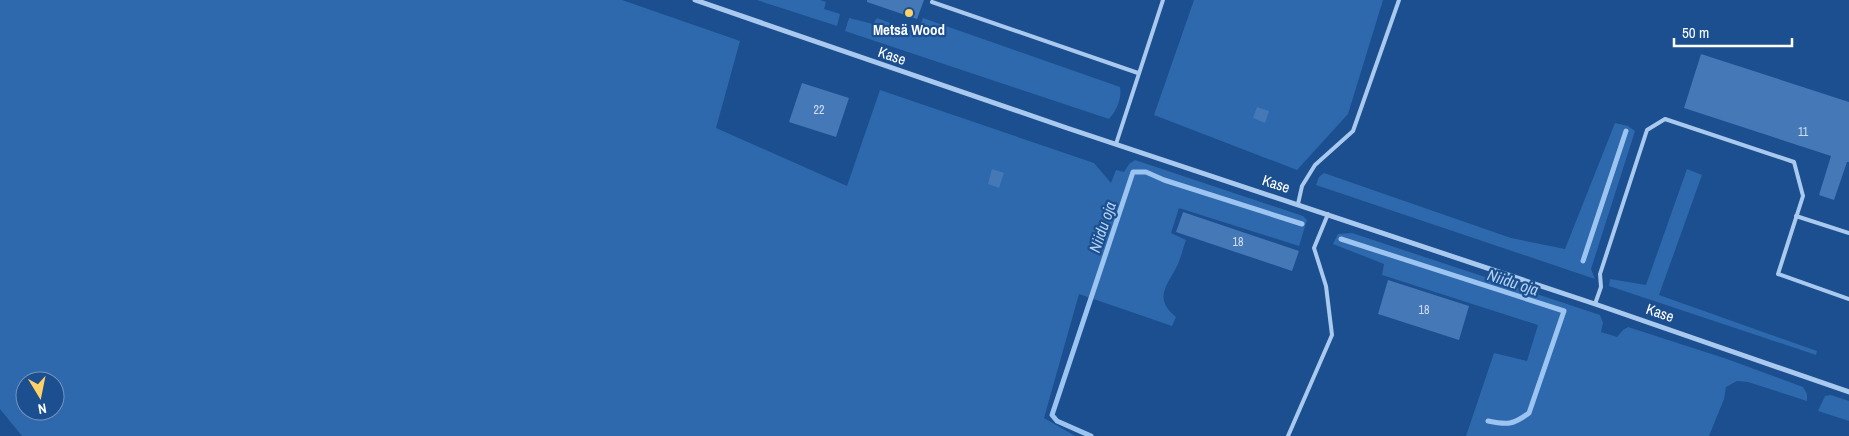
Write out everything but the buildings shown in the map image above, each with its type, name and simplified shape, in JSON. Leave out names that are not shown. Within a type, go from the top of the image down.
[{"type":"street","name":"Kase","points":[[695,0],[799,37],[1595,304],[1849,392]]},
{"type":"lane","points":[[1116,144],[1162,0]]},
{"type":"lane","points":[[1298,204],[1302,186],[1315,166],[1353,131],[1399,0]]},
{"type":"lane","points":[[932,2],[1138,73]]},
{"type":"lane","points":[[1595,304],[1601,287],[1600,274],[1647,130],[1665,120],[1794,162],[1803,196],[1778,274],[1849,298]]},
{"type":"lane","points":[[1288,436],[1332,335],[1326,286],[1314,248],[1328,214]]},
{"type":"lane","points":[[1796,216],[1849,233]]},
{"type":"shaded area","points":[[0,0],[622,0],[740,41],[716,128],[847,186],[880,90],[1094,163],[1111,183],[1116,170],[1124,172],[1129,164],[1135,160],[1303,216],[1307,220],[1299,246],[1179,208],[1171,233],[1186,240],[1178,263],[1164,292],[1165,304],[1176,317],[1172,326],[1079,294],[1044,418],[1075,436],[22,436],[0,409]]},
{"type":"shaded area","points":[[757,0],[820,0],[826,2],[824,9],[840,14],[837,26]]},
{"type":"shaded area","points":[[1194,0],[1383,0],[1348,114],[1297,170],[1154,115]]},
{"type":"shaded area","points":[[849,18],[873,24],[877,18],[917,33],[923,18],[1120,87],[1118,104],[1109,119],[845,31]]},
{"type":"shaded area","points":[[1615,123],[1628,126],[1635,131],[1591,269],[1595,279],[1316,185],[1319,177],[1324,173],[1511,238],[1565,249]]},
{"type":"shaded area","points":[[1687,169],[1702,175],[1659,295],[1817,351],[1816,355],[1609,286],[1610,279],[1646,285]]},
{"type":"shaded area","points":[[1352,233],[1600,315],[1603,323],[1601,332],[1617,337],[1628,327],[1727,359],[1803,387],[1807,394],[1807,401],[1748,382],[1737,381],[1726,387],[1724,399],[1709,436],[1466,436],[1494,353],[1527,361],[1538,325],[1382,275],[1384,264],[1333,244],[1338,234]]},
{"type":"shaded area","points":[[1831,395],[1849,401],[1849,421],[1818,411],[1825,396]]},
{"type":"waterway","name":"Niidu oja","points":[[1583,261],[1626,131]]},
{"type":"waterway","name":"Niidu oja","points":[[1091,436],[1057,421],[1052,415],[1133,172],[1146,172],[1164,180],[1302,224]]},
{"type":"waterway","name":"Niidu oja","points":[[1341,239],[1564,311],[1529,413],[1519,420],[1510,423],[1488,421]]},
{"type":"place","name":"Metsä Wood","points":[[909,13]]}]
